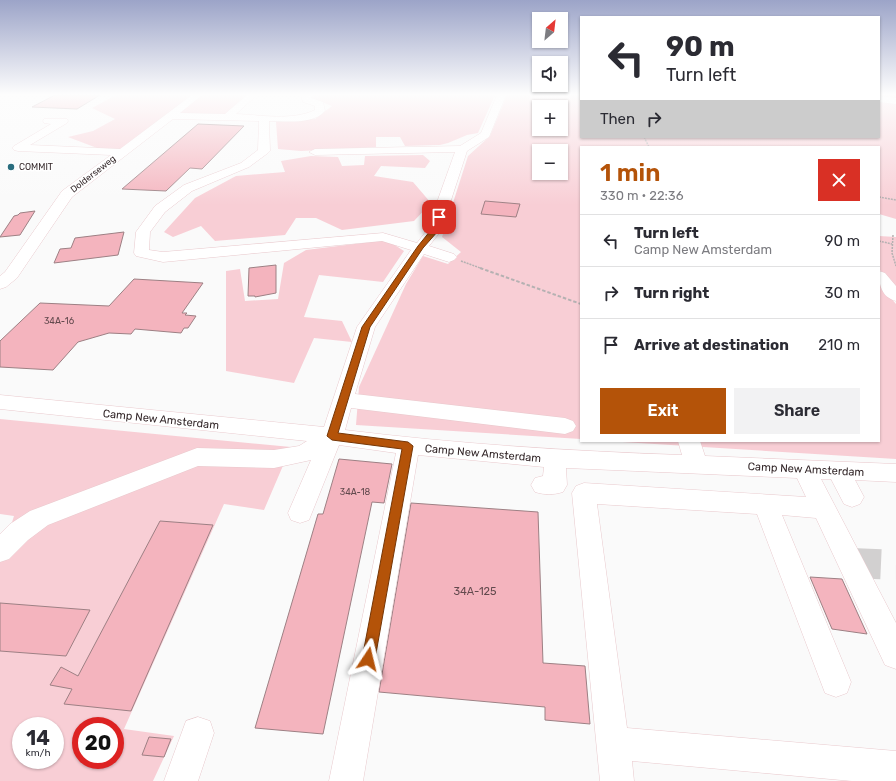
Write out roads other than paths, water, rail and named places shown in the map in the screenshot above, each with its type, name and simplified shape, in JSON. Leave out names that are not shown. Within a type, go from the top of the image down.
[{"type":"lane","points":[[46,131],[18,148],[121,152]]},
{"type":"lane","name":"Dolderseweg","points":[[4,278],[67,194],[149,131]]},
{"type":"lane","points":[[264,131],[264,151],[245,165],[188,188],[160,209],[143,232],[141,252],[163,256],[383,237],[421,247],[449,257]]},
{"type":"lane","points":[[314,152],[462,150],[485,135],[487,131]]},
{"type":"lane","points":[[300,513],[332,436],[366,327],[421,247],[434,231],[462,150]]},
{"type":"lane","points":[[880,277],[896,296]]},
{"type":"lane","points":[[343,400],[565,426]]},
{"type":"lane","name":"Camp New Amsterdam","points":[[0,402],[332,436],[408,446],[555,459],[804,468],[896,473]]},
{"type":"lane","points":[[0,551],[9,531],[38,518],[197,457],[274,458],[304,454],[332,436]]},
{"type":"lane","points":[[689,442],[696,464]]},
{"type":"lane","points":[[346,781],[406,476],[408,446]]},
{"type":"lane","points":[[542,485],[554,486],[555,459]]},
{"type":"lane","points":[[804,468],[896,654]]},
{"type":"lane","points":[[838,471],[852,497]]},
{"type":"lane","points":[[617,781],[584,493],[824,508]]},
{"type":"lane","points":[[766,504],[836,682]]},
{"type":"lane","points":[[181,781],[198,733]]},
{"type":"lane","points":[[613,743],[896,768]]},
{"type":"tunnel","points":[[866,564],[851,563],[896,565]]},
{"type":"place","name":"COMMIT","points":[[11,167]]}]
